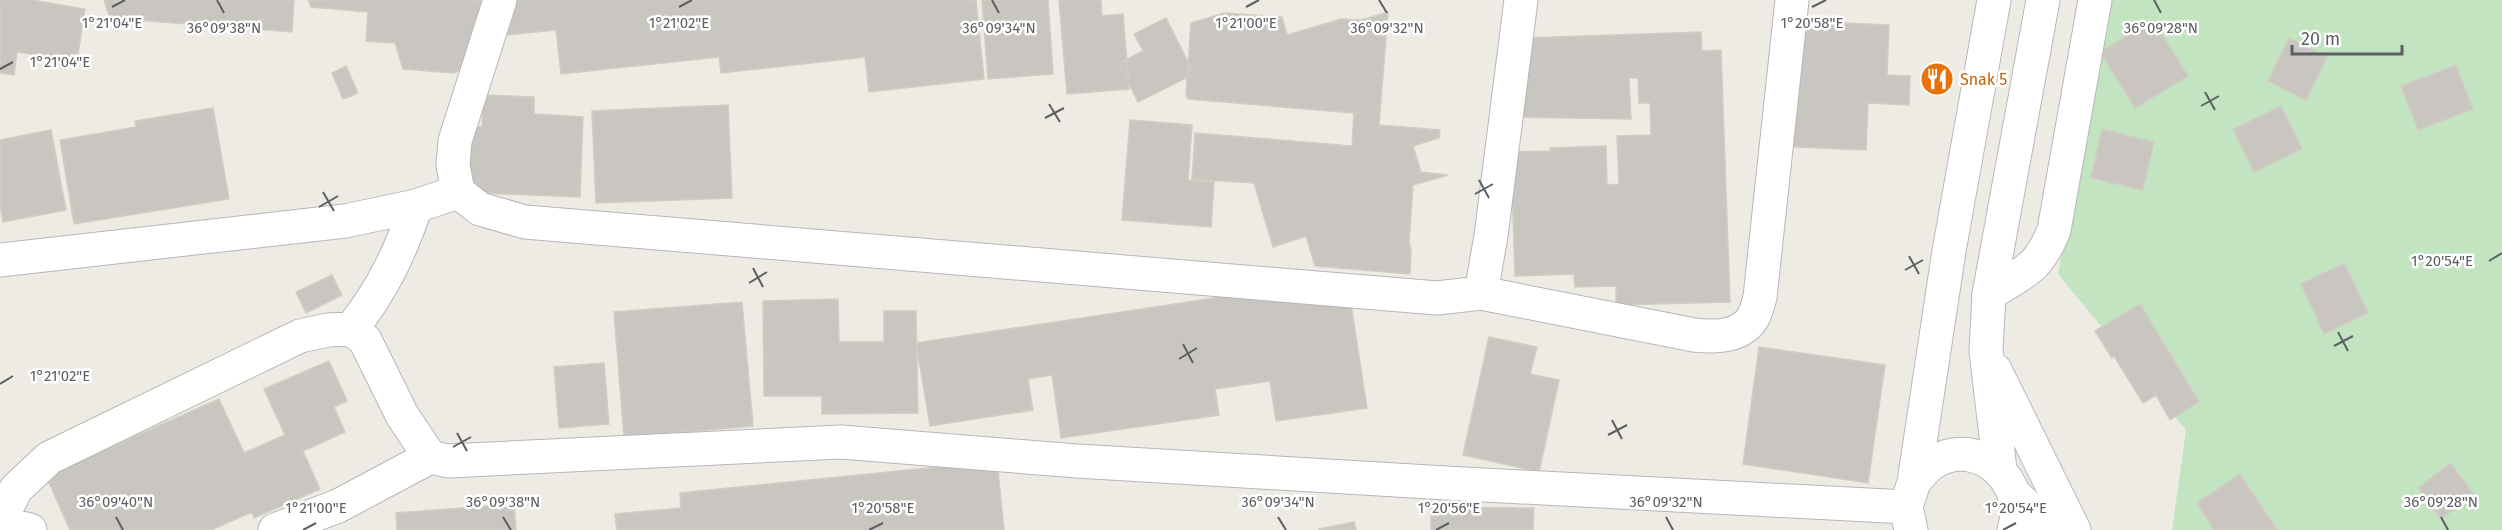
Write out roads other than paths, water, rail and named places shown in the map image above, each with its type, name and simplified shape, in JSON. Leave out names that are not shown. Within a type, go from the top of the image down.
[{"type":"street","points":[[500,0],[455,141],[453,165],[458,192],[480,209],[525,222],[1437,298],[1481,293],[1713,337],[1741,330],[1752,319],[1760,297],[1792,0]]},
{"type":"street","points":[[1481,293],[1521,0]]},
{"type":"street","points":[[1909,515],[1949,251],[1994,0]]},
{"type":"street","points":[[2014,530],[2017,508],[2008,482],[1986,351],[1989,294],[2043,0]]},
{"type":"street","points":[[1989,294],[2034,266],[2045,252],[2054,230],[2095,0]]},
{"type":"street","points":[[0,260],[345,221],[416,206],[458,192]]},
{"type":"street","points":[[351,330],[372,303],[398,256],[416,206]]},
{"type":"street","points":[[30,530],[0,522],[16,489],[49,458],[300,336],[328,330],[351,330],[365,340],[402,415],[430,457],[448,461],[841,442],[1101,463],[1446,483],[1909,515]]},
{"type":"street","points":[[1986,351],[2074,530]]},
{"type":"street","points":[[1909,515],[1934,462],[1961,455],[1989,462],[2052,530]]},
{"type":"street","points":[[275,530],[340,518],[430,457]]},
{"type":"place","name":"Snak 5","points":[[1937,79]]}]
